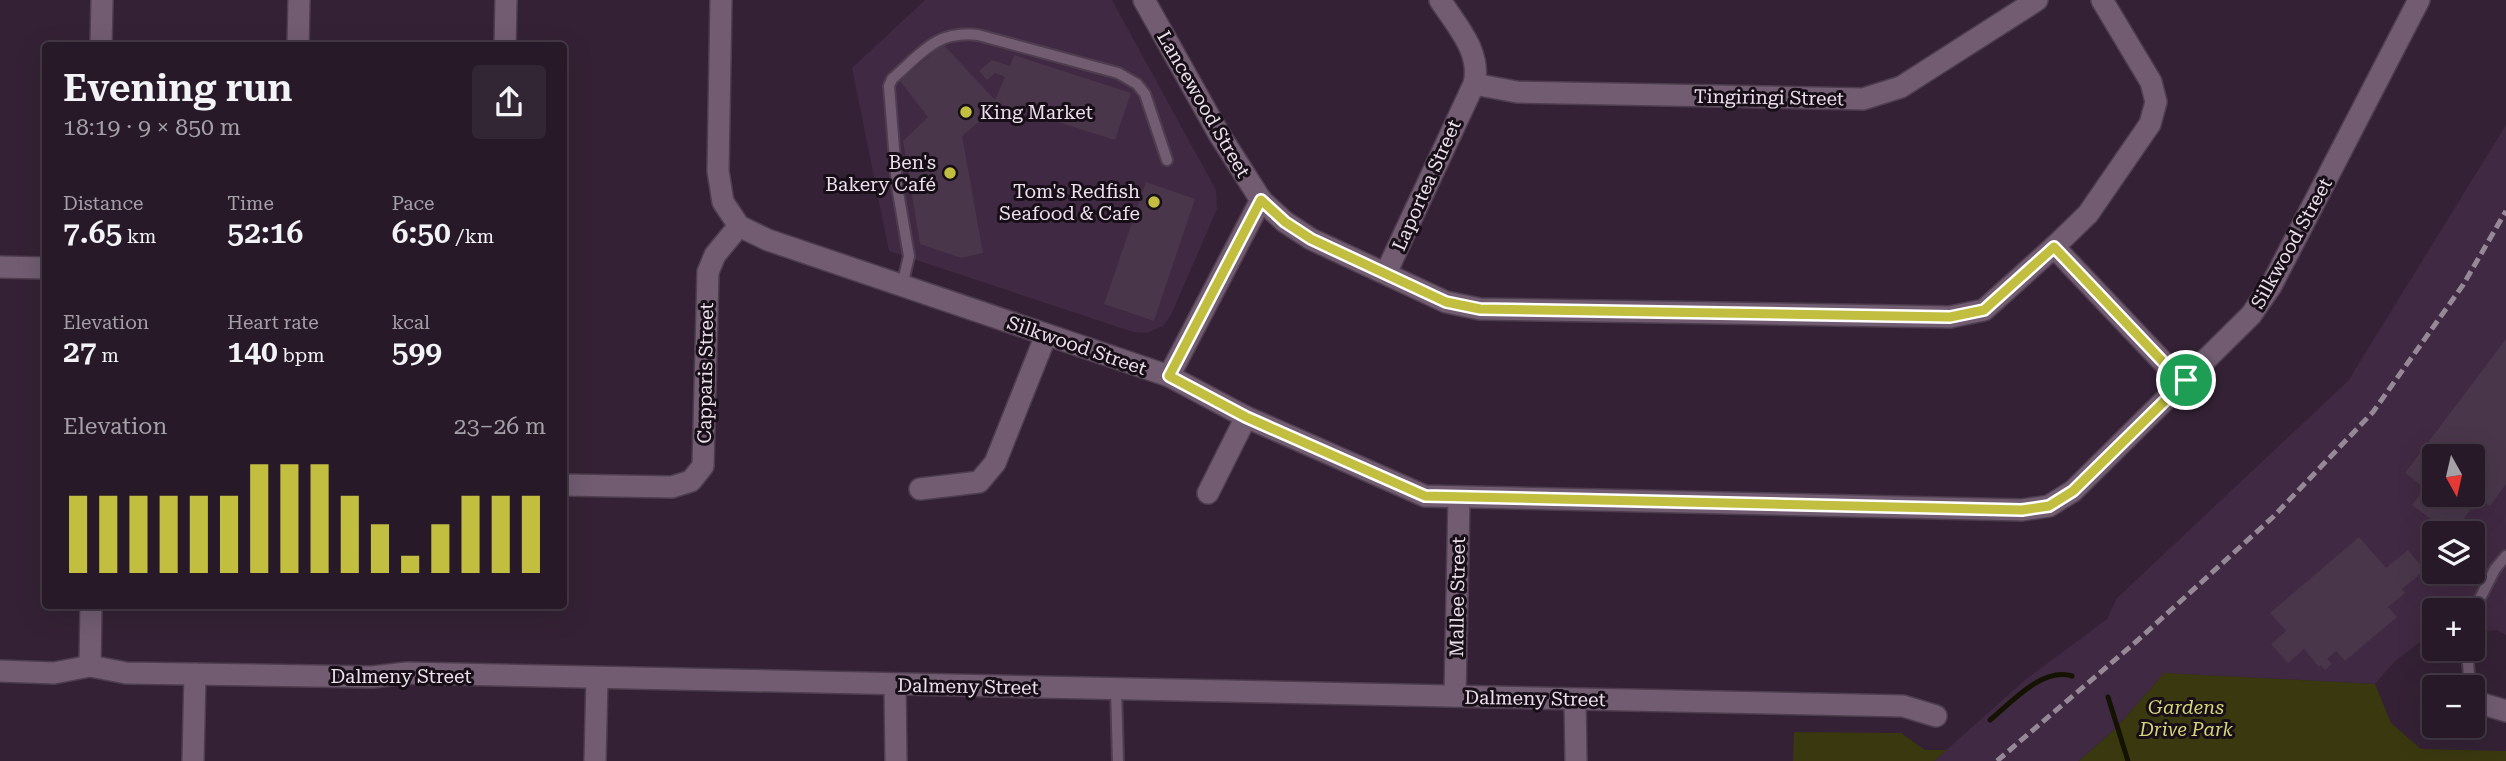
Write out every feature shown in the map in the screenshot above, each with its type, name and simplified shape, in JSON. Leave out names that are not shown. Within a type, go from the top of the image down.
[{"type":"street","points":[[101,42],[102,0]]},
{"type":"street","points":[[298,42],[299,0]]},
{"type":"street","points":[[505,42],[506,0]]},
{"type":"street","points":[[721,0],[718,172],[723,202],[739,226]]},
{"type":"street","name":"Lancewood Street","points":[[1144,0],[1219,134],[1261,200],[1285,222],[1311,239],[1446,302],[1480,309],[1950,317],[1984,310],[2054,247],[2088,214],[2150,124],[2156,102],[2151,82],[2102,0]]},
{"type":"street","points":[[1440,0],[1472,49],[1477,72],[1470,90]]},
{"type":"street","name":"Tingiringi Street","points":[[1470,90],[1863,99],[1901,87],[2037,0]]},
{"type":"street","name":"Silkwood Street","points":[[739,226],[768,240],[1169,376],[1246,417],[1425,496],[2022,510],[2049,506],[2073,491],[2251,315],[2271,286],[2419,0]]},
{"type":"street","name":"Laportea Street","points":[[1386,273],[1470,90]]},
{"type":"street","points":[[1169,376],[1261,200]]},
{"type":"street","name":"Capparis Street","points":[[567,485],[672,487],[691,481],[703,466],[708,272],[715,255],[739,226]]},
{"type":"street","points":[[2054,247],[2165,364],[2186,380]]},
{"type":"street","points":[[0,267],[42,268]]},
{"type":"street","points":[[920,489],[979,482],[995,463],[1046,335]]},
{"type":"street","points":[[1208,493],[1246,417]]},
{"type":"street","name":"Mallee Street","points":[[1455,696],[1459,498]]},
{"type":"street","points":[[90,666],[91,609]]},
{"type":"street","name":"Dalmeny Street","points":[[0,671],[54,673],[90,666],[126,673],[372,677],[407,674],[1903,706],[1936,716]]},
{"type":"street","points":[[193,761],[195,674]]},
{"type":"street","points":[[596,761],[597,678]]},
{"type":"street","points":[[895,684],[895,761]]},
{"type":"street","points":[[1575,699],[1576,761]]},
{"type":"street","points":[[2485,705],[2506,711]]},
{"type":"lane","points":[[902,286],[909,256],[897,186],[889,86],[892,79],[943,37],[959,33],[978,35],[1118,73],[1136,84],[1144,94],[1167,160]]},
{"type":"lane","points":[[2480,598],[2495,569],[2506,556]]},
{"type":"lane","points":[[1116,688],[1118,761]]},
{"type":"shaded area","points":[[925,0],[1112,0],[1216,190],[1217,209],[1171,315],[1163,326],[1147,333],[1133,332],[889,251],[852,68]]},
{"type":"shaded area","points":[[2506,125],[2506,635],[2497,630],[2485,631],[2485,598],[2422,598],[2422,641],[2394,662],[2375,684],[2164,673],[2117,727],[2079,761],[1934,761],[2025,680],[2107,619],[2117,598],[2348,381]]},
{"type":"green space","name":"Gardens Drive Park","points":[[2164,673],[2375,684],[2391,723],[2421,749],[2506,751],[2506,761],[2079,761],[2117,727]]},
{"type":"green space","points":[[1794,732],[1901,733],[1925,750],[1947,750],[1934,761],[1793,761]]},
{"type":"building","points":[[943,44],[995,100],[1005,77],[995,73],[987,80],[979,71],[992,60],[1010,66],[1014,55],[1131,93],[1115,140],[1000,104],[962,136],[983,253],[961,258],[920,244],[903,141],[928,117],[900,81]]},
{"type":"building","points":[[1146,182],[1195,199],[1154,321],[1104,304]]},
{"type":"building","points":[[2506,339],[2506,484],[2490,506],[2485,502],[2485,444],[2427,444]]},
{"type":"building","points":[[2422,450],[2422,486],[2405,473]]},
{"type":"building","points":[[2422,492],[2422,508],[2472,508],[2464,518],[2468,521],[2434,521],[2412,505]]},
{"type":"building","points":[[2359,537],[2386,568],[2408,550],[2422,566],[2422,572],[2402,589],[2405,593],[2388,607],[2397,617],[2345,661],[2336,651],[2327,659],[2332,664],[2325,670],[2321,665],[2319,667],[2304,649],[2288,663],[2271,644],[2286,631],[2270,613]]},
{"type":"waterway","points":[[1990,720],[2039,681],[2061,675],[2072,676]]},
{"type":"waterway","points":[[2108,697],[2128,761]]},
{"type":"railway","points":[[1997,761],[2138,640],[2273,517],[2373,412],[2463,285],[2506,211]]},
{"type":"place","name":"King Market","points":[[966,112]]},
{"type":"place","name":"Ben's Bakery Café","points":[[950,173]]},
{"type":"place","name":"Tom's Redfish Seafood & Cafe","points":[[1154,202]]},
{"type":"route","points":[[1261,200],[1285,222],[1311,239],[1446,302],[1480,309],[1950,317],[1984,310],[2054,247],[2165,364],[2186,380],[2073,491],[2049,506],[2022,510],[1425,496],[1246,417],[1169,376],[1261,200]]}]
